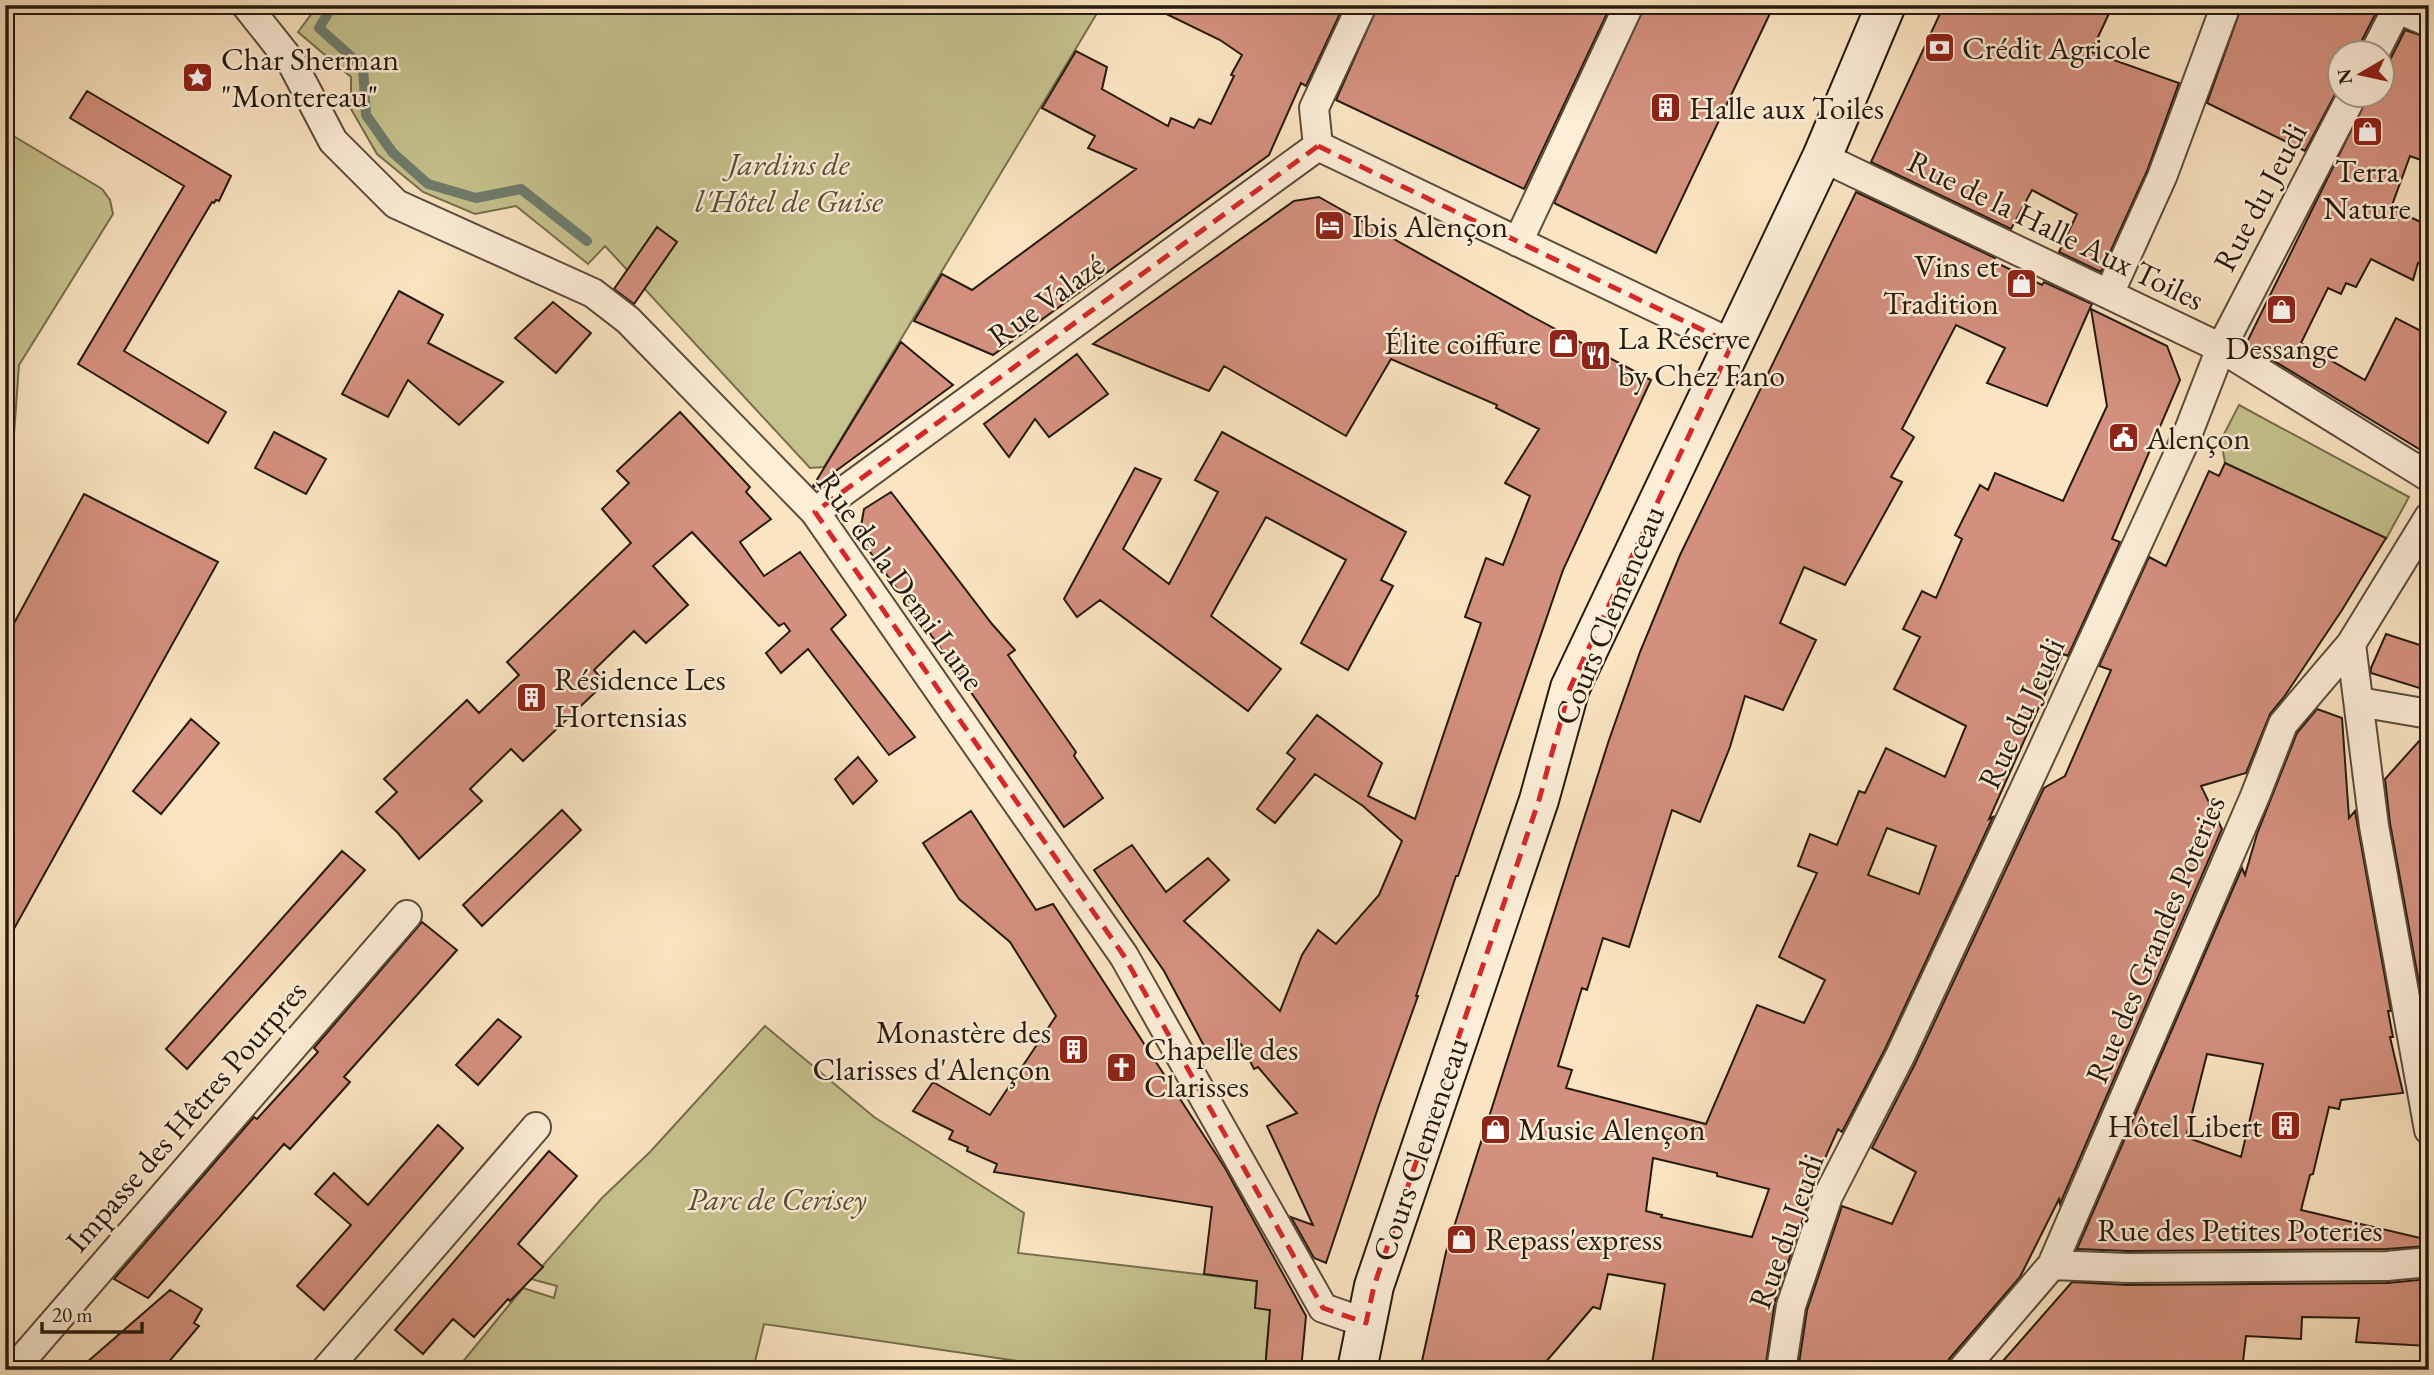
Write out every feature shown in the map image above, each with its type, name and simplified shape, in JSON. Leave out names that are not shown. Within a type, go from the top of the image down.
[{"type":"street","name":"Rue de la Demi Lune","points":[[246,5],[292,63],[333,141],[396,204],[593,293],[628,320],[815,512],[1124,956],[1323,1308],[1366,1323]]},
{"type":"street","points":[[1362,5],[1314,108],[1318,146],[1732,344]]},
{"type":"street","points":[[1518,242],[1629,5]]},
{"type":"street","name":"Cours Clemenceau","points":[[1357,1370],[1374,1286],[1539,800],[1570,688],[1822,157],[1886,5]]},
{"type":"street","points":[[2109,294],[2162,177],[2227,5]]},
{"type":"street","points":[[2382,38],[2399,7],[2429,22]]},
{"type":"street","name":"Rue du Jeudi","points":[[1781,1370],[1791,1306],[1828,1196],[1900,1056],[2034,769],[2186,438],[2221,348],[2346,108]]},
{"type":"street","name":"Rue Valazé","points":[[815,512],[1318,146]]},
{"type":"street","name":"Rue de la Halle Aux Toiles","points":[[1822,157],[2221,348],[2429,477]]},
{"type":"street","name":"Rue des Grandes Poteries","points":[[1962,1370],[2052,1265],[2255,796],[2283,724],[2351,644],[2429,517]]},
{"type":"street","points":[[2351,644],[2374,826],[2429,1129]]},
{"type":"street","points":[[2360,702],[2429,715]]},
{"type":"street","name":"Impasse des Hêtres Pourpres","points":[[19,1363],[407,915]]},
{"type":"street","points":[[326,1370],[536,1127]]},
{"type":"street","name":"Rue des Petites Poteries","points":[[2052,1265],[2128,1268],[2359,1266],[2429,1262]]},
{"type":"highlighted area","points":[[1318,146],[1732,344],[1570,688],[1539,800],[1374,1286],[1366,1323],[1323,1308],[1124,956],[815,512]]},
{"type":"green space","name":"Jardins de l'Hôtel de Guise","points":[[318,5],[1102,5],[824,467],[810,468],[605,246],[588,264],[516,206],[475,214],[423,192],[377,154],[351,109],[351,77],[298,32]]},
{"type":"green space","points":[[5,131],[102,189],[110,200],[113,214],[19,365],[11,476],[5,486]]},
{"type":"green space","points":[[2239,405],[2409,497],[2386,539],[2225,463],[2221,440]]},
{"type":"green space","name":"Parc de Cerisey","points":[[765,1026],[874,1117],[1024,1213],[1018,1253],[1257,1281],[1255,1308],[1270,1310],[1265,1370],[1080,1370],[764,1324],[753,1370],[456,1370],[523,1288],[554,1298],[557,1286],[531,1279],[602,1198],[650,1152]]},
{"type":"building","points":[[1148,5],[1344,5],[1306,86],[1301,83],[1269,155],[993,355],[914,321],[942,274],[972,290],[1136,169],[1088,148],[1095,136],[1042,108],[1076,51],[1107,67],[1102,89],[1168,126],[1171,118],[1194,128],[1199,119],[1211,124],[1242,55],[1220,40]]},
{"type":"building","points":[[1378,5],[1611,5],[1524,189],[1336,100]]},
{"type":"building","name":"Halle aux Toiles","points":[[1645,5],[1774,5],[1656,253],[1554,203]]},
{"type":"building","points":[[1944,5],[2113,5],[2091,52],[2179,83],[2147,171],[2101,272],[2059,252],[2077,214],[2032,190],[2011,229],[1871,162]]},
{"type":"building","points":[[2242,5],[2380,5],[2363,38],[2326,38],[2328,108],[2305,151],[2207,103]]},
{"type":"building","points":[[2405,30],[2429,38],[2429,163],[2410,156],[2391,208],[2429,226],[2429,268],[2418,263],[2413,280],[2371,259],[2356,287],[2346,283],[2341,294],[2328,288],[2301,343],[2365,380],[2396,318],[2429,335],[2429,455],[2246,344],[2362,108],[2396,108],[2396,48]]},
{"type":"building","points":[[87,91],[231,176],[219,201],[212,202],[124,351],[226,412],[208,443],[78,364],[184,186],[70,118]]},
{"type":"building","points":[[1856,192],[1995,258],[1993,261],[2042,285],[2044,282],[2092,304],[2047,406],[1987,383],[2005,348],[1956,325],[1902,429],[1914,437],[1891,477],[1902,482],[1845,585],[1804,567],[1780,623],[1816,640],[1783,710],[1745,696],[1730,747],[1700,822],[1672,810],[1629,947],[1603,938],[1587,990],[1582,988],[1558,1066],[1572,1070],[1566,1088],[1706,1124],[1757,1005],[1804,1023],[1825,980],[1779,957],[1817,873],[1798,866],[1810,834],[1837,845],[1859,791],[1865,793],[1886,748],[1945,777],[1966,726],[1894,689],[1920,637],[1903,629],[1922,591],[1936,598],[1962,539],[1955,535],[1980,485],[1988,490],[1995,473],[2063,501],[2107,406],[2091,309],[2167,346],[2180,380],[2112,539],[2120,542],[2068,656],[2063,654],[1989,819],[1993,817],[1885,1049],[1842,1132],[1838,1129],[1809,1194],[1811,1195],[1775,1301],[1765,1370],[1651,1370],[1665,1284],[1608,1274],[1600,1309],[1593,1307],[1539,1370],[1420,1370],[1446,1252],[1609,740],[1640,652],[1680,555]],"holes":[[[1887,828],[1936,846],[1919,894],[1868,875]],[[1653,1158],[1769,1189],[1752,1237],[1661,1217],[1662,1215],[1646,1211]]]},
{"type":"building","points":[[1319,197],[1651,380],[1563,570],[1456,876],[1418,996],[1326,1263],[1314,1258],[1291,1217],[1313,1225],[1267,1126],[1297,1113],[1258,1067],[1254,1069],[1241,1044],[1211,1059],[1164,971],[1094,870],[1132,845],[1166,892],[1208,858],[1229,880],[1184,921],[1280,1011],[1302,955],[1318,930],[1336,944],[1379,895],[1402,841],[1363,806],[1315,774],[1275,823],[1257,809],[1295,759],[1287,753],[1317,715],[1382,763],[1368,796],[1415,819],[1481,623],[1465,617],[1486,558],[1503,565],[1530,496],[1505,483],[1539,429],[1496,408],[1497,405],[1391,359],[1346,436],[1224,366],[1209,391],[1093,344],[1294,201]]},
{"type":"building","points":[[657,227],[677,242],[634,304],[614,289]]},
{"type":"building","points":[[399,291],[443,315],[428,343],[503,382],[459,425],[408,380],[388,417],[342,394]]},
{"type":"building","points":[[553,302],[591,333],[556,373],[515,338]]},
{"type":"building","points":[[901,342],[953,385],[814,487],[813,486]]},
{"type":"building","points":[[1077,354],[1108,394],[1049,437],[1035,419],[1009,457],[984,424]]},
{"type":"building","points":[[680,412],[750,487],[746,492],[771,519],[740,542],[764,576],[800,552],[846,615],[831,629],[915,737],[889,755],[808,649],[781,673],[766,653],[790,631],[784,623],[779,626],[692,532],[653,566],[688,605],[646,643],[634,631],[594,670],[605,683],[523,761],[511,749],[470,789],[482,801],[419,859],[376,812],[397,792],[384,779],[467,700],[479,713],[519,675],[507,662],[631,543],[602,509],[629,483],[617,471]]},
{"type":"building","points":[[274,432],[326,459],[306,494],[255,468]]},
{"type":"building","points":[[1222,432],[1406,532],[1381,580],[1393,586],[1348,670],[1301,643],[1346,560],[1266,517],[1211,616],[1281,669],[1248,711],[1100,600],[1077,617],[1064,599],[1135,468],[1161,479],[1123,549],[1169,584],[1218,492],[1195,480]]},
{"type":"building","points":[[2225,463],[2386,538],[2342,610],[2270,714],[2246,773],[2201,786],[2222,829],[2060,1204],[2059,1199],[2020,1277],[1949,1359],[1946,1370],[1798,1370],[1807,1310],[1842,1206],[1892,1224],[1916,1172],[1872,1148],[1915,1064],[2044,788],[2065,776],[2111,670],[2099,666],[2149,557],[2166,566],[2209,471],[2219,476]]},
{"type":"building","points":[[891,492],[1015,650],[1008,655],[1076,752],[1074,756],[1103,798],[1064,827],[939,646],[859,537],[864,509]]},
{"type":"building","points":[[84,494],[218,562],[5,945],[5,640]]},
{"type":"building","points":[[2386,634],[2429,648],[2429,691],[2371,673]]},
{"type":"building","points":[[2317,709],[2342,718],[2349,818],[2355,811],[2391,1011],[2388,1011],[2393,1037],[2390,1037],[2403,1093],[2341,1100],[2339,1109],[2329,1107],[2313,1174],[2310,1175],[2301,1210],[2429,1240],[2429,1246],[2386,1249],[2077,1249],[2242,868],[2245,875],[2257,834],[2297,733]],"holes":[[[2207,1054],[2263,1064],[2241,1157],[2186,1137]]]},
{"type":"building","points":[[191,719],[219,743],[161,814],[133,791]]},
{"type":"building","points":[[2429,730],[2429,1003],[2423,1005],[2390,823],[2385,779]]},
{"type":"building","points":[[858,757],[877,781],[853,804],[835,779]]},
{"type":"building","points":[[562,810],[581,830],[482,926],[463,905]]},
{"type":"building","name":"Monastère des Clarisses d'Alençon","points":[[971,811],[1036,910],[1053,904],[1225,1168],[1306,1316],[1301,1370],[1265,1370],[1270,1310],[1255,1308],[1257,1281],[1204,1274],[1212,1207],[994,1172],[997,1164],[967,1151],[968,1147],[949,1139],[953,1131],[913,1111],[933,1082],[990,1115],[1056,1016],[1010,942],[959,899],[923,843]]},
{"type":"building","points":[[342,851],[365,870],[187,1069],[166,1049]]},
{"type":"building","points":[[422,922],[457,950],[344,1077],[350,1082],[290,1149],[284,1144],[148,1298],[114,1279],[254,1117],[257,1119],[318,1052],[314,1048]]},
{"type":"building","points":[[498,1019],[521,1037],[478,1085],[456,1065]]},
{"type":"building","points":[[438,1125],[463,1148],[324,1310],[297,1286],[351,1225],[315,1194],[334,1173],[368,1205]]},
{"type":"building","points":[[549,1151],[577,1176],[518,1244],[543,1267],[510,1301],[508,1299],[474,1337],[453,1319],[423,1354],[395,1330]]},
{"type":"building","points":[[2429,1279],[2429,1346],[2356,1342],[2359,1318],[2302,1317],[2301,1339],[2246,1336],[2242,1370],[1995,1370],[2072,1282],[2127,1285],[2387,1283]]},
{"type":"building","points":[[170,1290],[202,1309],[194,1323],[199,1326],[162,1370],[78,1370]]},
{"type":"waterway","points":[[333,5],[319,28],[363,67],[366,115],[393,153],[428,184],[476,198],[521,189],[587,241]]},
{"type":"place","name":"Crédit Agricole","points":[[1939,48]]},
{"type":"place","name":"Char Sherman \"Montereau\"","points":[[198,77]]},
{"type":"place","name":"Halle aux Toiles","points":[[1666,108]]},
{"type":"place","name":"Terra Nature","points":[[2367,132]]},
{"type":"place","name":"Ibis Alençon","points":[[1329,226]]},
{"type":"place","name":"Vins et Tradition","points":[[2022,284]]},
{"type":"place","name":"Dessange","points":[[2282,309]]},
{"type":"place","name":"Élite coiffure","points":[[1564,343]]},
{"type":"place","name":"La Réserve by Chez Fano","points":[[1595,356]]},
{"type":"place","name":"Alençon","points":[[2123,438]]},
{"type":"place","name":"Résidence Les Hortensias","points":[[531,697]]},
{"type":"place","name":"Monastère des Clarisses d'Alençon","points":[[1074,1050]]},
{"type":"place","name":"Chapelle des Clarisses","points":[[1121,1067]]},
{"type":"place","name":"Hôtel Libert","points":[[2285,1126]]},
{"type":"place","name":"Music Alençon","points":[[1495,1129]]},
{"type":"place","name":"Repass'express","points":[[1462,1239]]}]
